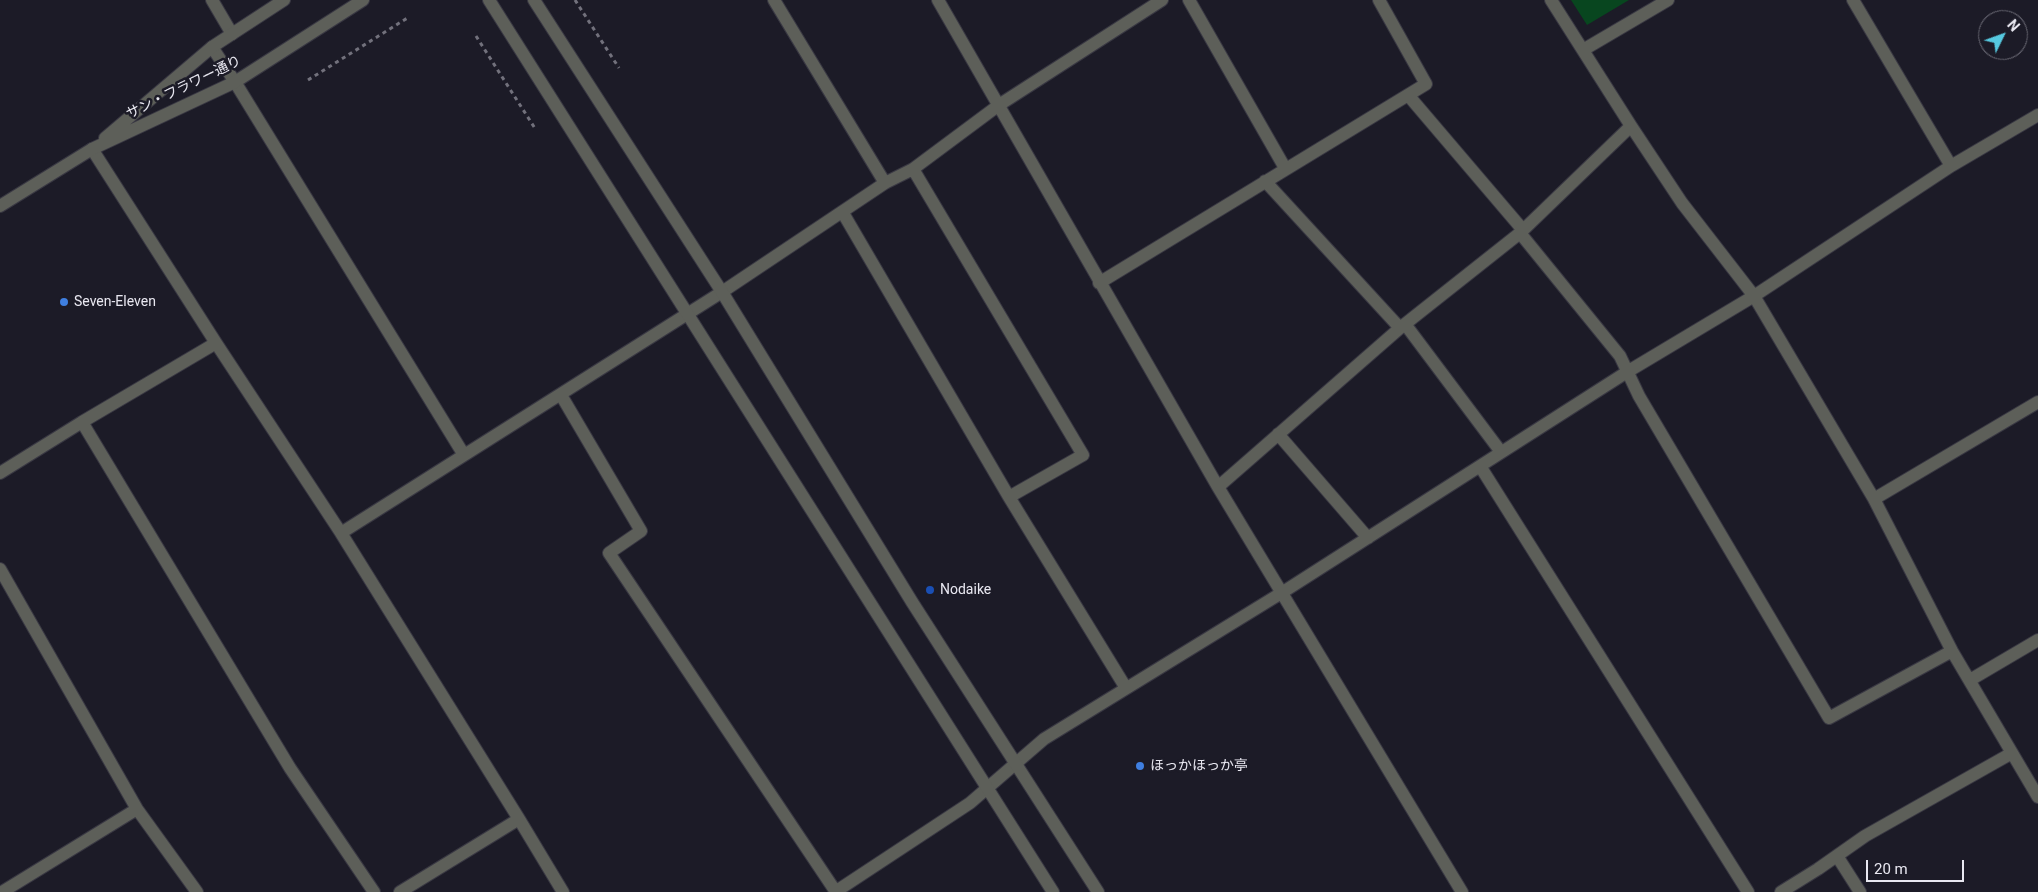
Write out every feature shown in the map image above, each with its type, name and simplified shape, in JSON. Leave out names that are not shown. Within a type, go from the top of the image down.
[{"type":"street","points":[[212,0],[232,34]]},
{"type":"street","name":"サン・フラワー通り","points":[[92,149],[212,47],[284,0]]},
{"type":"street","name":"サン・フラワー通り","points":[[0,206],[92,149],[235,82],[363,0]]},
{"type":"street","points":[[489,0],[1053,892]]},
{"type":"street","points":[[534,0],[722,292],[857,514],[1098,892]]},
{"type":"street","points":[[774,0],[885,183]]},
{"type":"street","points":[[938,0],[1218,487],[1462,892]]},
{"type":"street","points":[[341,533],[688,314],[843,213],[885,183],[913,169],[999,105],[1162,0]]},
{"type":"street","points":[[1188,0],[1285,168]]},
{"type":"street","points":[[1099,283],[1285,168],[1426,84],[1378,0]]},
{"type":"street","points":[[1551,0],[1682,203],[1754,296],[1874,499],[1952,651],[2012,753],[2033,778],[2038,796]]},
{"type":"street","points":[[1583,50],[1668,0]]},
{"type":"street","points":[[1853,0],[1952,166]]},
{"type":"street","points":[[212,47],[464,456]]},
{"type":"street","points":[[1408,95],[1522,232],[1620,356],[1639,396],[1829,718],[1952,651]]},
{"type":"street","points":[[562,395],[641,531],[609,553],[836,892],[970,803],[1044,739],[1283,592],[1627,372],[1754,296],[1952,166],[2038,115]]},
{"type":"street","points":[[1218,487],[1402,326],[1522,232],[1631,126]]},
{"type":"street","points":[[92,149],[216,344],[341,533],[563,892]]},
{"type":"street","points":[[913,169],[1083,455],[1009,497]]},
{"type":"street","points":[[1265,181],[1402,326],[1501,452]]},
{"type":"street","points":[[843,213],[1009,497],[1126,688]]},
{"type":"street","points":[[0,473],[82,422],[216,344]]},
{"type":"street","points":[[1874,499],[2038,402]]},
{"type":"street","points":[[82,422],[290,768],[374,892]]},
{"type":"street","points":[[1278,434],[1368,538]]},
{"type":"street","points":[[1480,466],[1748,892]]},
{"type":"street","points":[[0,569],[137,809],[197,892]]},
{"type":"street","points":[[1970,680],[2038,640]]},
{"type":"street","points":[[1781,892],[1865,836],[2012,753]]},
{"type":"street","points":[[2,892],[137,809]]},
{"type":"street","points":[[400,892],[519,819]]},
{"type":"street","points":[[1837,856],[1860,892]]},
{"type":"path","points":[[575,0],[619,68]]},
{"type":"path","points":[[308,80],[409,17]]},
{"type":"path","points":[[476,36],[536,130]]},
{"type":"green space","points":[[1571,0],[1629,0],[1587,25]]},
{"type":"place","name":"Seven-Eleven","points":[[64,302]]},
{"type":"place","name":"Nodaike","points":[[930,590]]},
{"type":"place","name":"ほっかほっか亭","points":[[1140,766]]}]
